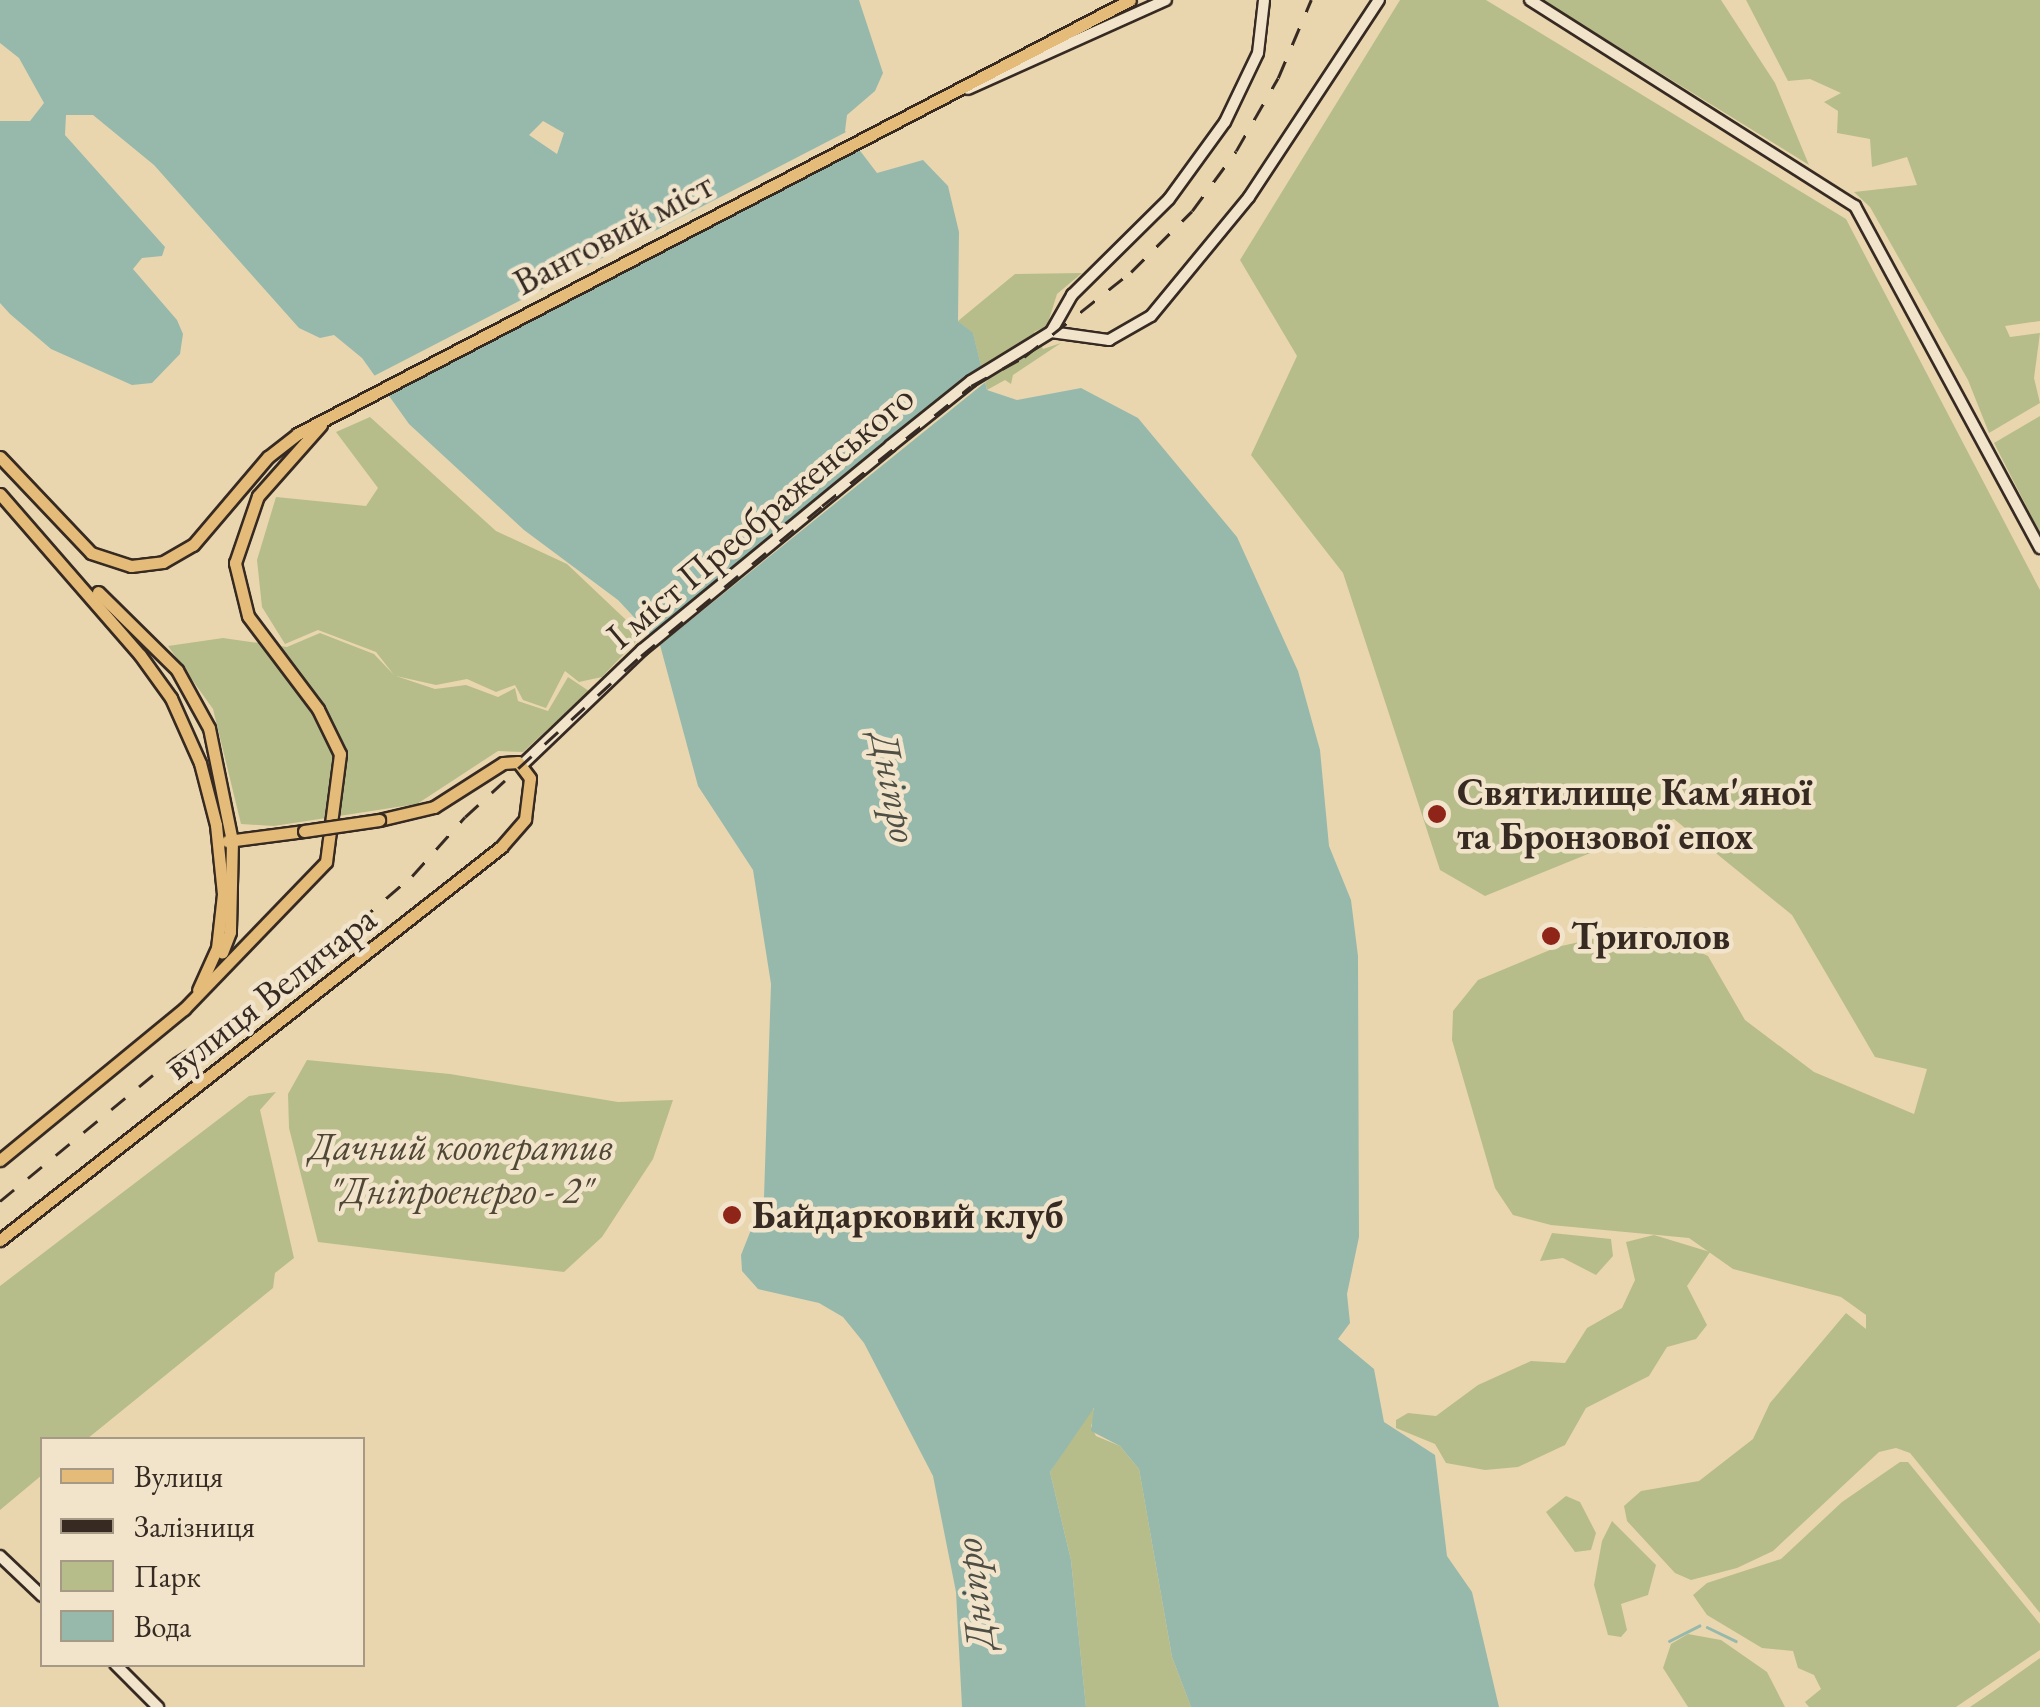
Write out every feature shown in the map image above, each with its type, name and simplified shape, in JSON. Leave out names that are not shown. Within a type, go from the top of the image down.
[{"type":"main road","name":"Вантовий міст","points":[[333,413],[1130,0]]},
{"type":"main road","points":[[1264,0],[1262,30],[1250,75],[1193,170],[1120,253],[1072,295],[1054,333],[1109,340],[1151,316],[1248,197],[1378,0]]},
{"type":"main road","points":[[1530,0],[1855,206],[2040,548]]},
{"type":"main road","points":[[920,106],[1005,75],[1164,1]]},
{"type":"main road","name":"I міст Преображенського","points":[[525,762],[642,650],[890,446],[971,381],[1054,333]]},
{"type":"main road","points":[[0,457],[90,552],[148,566],[192,545],[268,458],[333,413]]},
{"type":"main road","points":[[184,1009],[320,872],[330,852],[340,754],[298,682],[248,616],[235,563],[258,496],[333,413]]},
{"type":"main road","points":[[0,484],[178,670],[214,743],[231,825],[230,932],[184,1009]]},
{"type":"main road","points":[[0,494],[121,630],[171,698],[200,763],[218,838],[221,933],[201,985]]},
{"type":"main road","points":[[218,838],[232,841],[304,831],[434,807],[502,763],[525,762]]},
{"type":"main road","name":"вулиця Величара","points":[[0,1240],[500,847],[528,810],[531,785],[525,762]]},
{"type":"main road","name":"вулиця Величара","points":[[0,1160],[184,1009]]},
{"type":"main road","points":[[0,1556],[40,1594]]},
{"type":"main road","points":[[118,1667],[158,1707]]},
{"type":"green space","points":[[1400,0],[1486,0],[1846,219],[2040,590],[2040,1613],[1910,1453],[1896,1448],[1879,1452],[1773,1551],[1737,1568],[1691,1580],[1675,1573],[1627,1521],[1624,1506],[1641,1491],[1699,1481],[1753,1439],[1770,1403],[1846,1313],[1866,1329],[1866,1315],[1841,1297],[1733,1269],[1689,1238],[1551,1225],[1513,1215],[1495,1188],[1452,1040],[1453,1011],[1478,980],[1557,947],[1646,927],[1708,956],[1745,1020],[1814,1072],[1914,1114],[1927,1069],[1875,1057],[1792,915],[1674,819],[1485,896],[1440,870],[1343,573],[1251,455],[1297,356],[1240,260]]},
{"type":"green space","points":[[1542,0],[1721,0],[1775,83],[1809,165]]},
{"type":"green space","points":[[1746,0],[2040,0],[2040,321],[2005,326],[2010,337],[2040,333],[2034,378],[2040,403],[1989,433],[1968,380],[1870,207],[1854,192],[1917,185],[1907,157],[1872,167],[1870,139],[1837,133],[1838,111],[1824,102],[1841,93],[1810,79],[1788,81]]},
{"type":"green space","points":[[1082,273],[1057,294],[1047,326],[1034,332],[1043,349],[1061,343],[1013,375],[1011,384],[1005,380],[987,390],[973,334],[958,321],[1015,274]]},
{"type":"green space","points":[[2040,416],[2040,533],[1994,443]]},
{"type":"green space","points":[[370,417],[496,531],[567,564],[642,635],[602,677],[579,682],[565,671],[546,708],[523,700],[515,685],[496,692],[467,679],[436,685],[396,676],[435,689],[466,685],[498,697],[515,688],[518,701],[548,711],[568,677],[589,691],[523,752],[498,751],[417,804],[274,826],[241,824],[213,709],[168,646],[223,638],[287,647],[320,633],[374,654],[394,675],[376,652],[318,630],[285,644],[262,607],[257,560],[276,497],[366,506],[378,488],[336,432]]},
{"type":"green space","name":"Дачний кооператив \"Дніпроенерго - 2\"","points":[[307,1060],[450,1074],[618,1102],[673,1100],[653,1159],[602,1237],[564,1272],[318,1242],[289,1128],[288,1094]]},
{"type":"green space","points":[[276,1092],[260,1110],[294,1258],[275,1273],[273,1288],[89,1437],[40,1437],[40,1477],[0,1510],[0,1286],[249,1096]]},
{"type":"green space","points":[[1552,1233],[1611,1239],[1613,1256],[1596,1275],[1563,1258],[1540,1261]]},
{"type":"green space","points":[[1654,1235],[1710,1252],[1687,1286],[1707,1325],[1696,1339],[1667,1347],[1649,1376],[1586,1408],[1565,1445],[1518,1467],[1485,1470],[1446,1463],[1435,1444],[1396,1428],[1396,1420],[1408,1413],[1436,1416],[1478,1385],[1531,1361],[1565,1363],[1587,1328],[1622,1308],[1635,1280],[1626,1242]]},
{"type":"green space","points":[[1090,1409],[1097,1410],[1091,1426],[1096,1436],[1120,1446],[1139,1469],[1172,1657],[1191,1707],[1086,1707],[1071,1560],[1050,1472]]},
{"type":"green space","points":[[1900,1462],[1908,1462],[2040,1624],[2040,1650],[1956,1707],[1809,1707],[1805,1702],[1821,1689],[1814,1675],[1798,1668],[1793,1651],[1762,1648],[1707,1615],[1693,1595],[1707,1583],[1781,1559],[1842,1502]]},
{"type":"green space","points":[[1566,1496],[1580,1502],[1596,1533],[1591,1550],[1575,1552],[1546,1512]]},
{"type":"green space","points":[[1612,1521],[1656,1565],[1648,1595],[1621,1604],[1627,1630],[1621,1637],[1608,1635],[1594,1585],[1602,1541]]},
{"type":"green space","points":[[1688,1634],[1721,1640],[1767,1672],[1785,1707],[1688,1707],[1663,1668],[1671,1644]]},
{"type":"green space","points":[[2040,1658],[2040,1707],[1970,1707],[1995,1690]]},
{"type":"water","name":"Дніпро","points":[[0,0],[859,0],[883,73],[875,91],[847,115],[845,131],[877,173],[923,160],[948,186],[959,232],[958,321],[973,333],[987,390],[1017,400],[1081,388],[1138,418],[1237,537],[1298,671],[1320,750],[1329,846],[1351,900],[1358,956],[1359,1237],[1347,1294],[1350,1323],[1338,1339],[1374,1369],[1384,1422],[1435,1455],[1447,1556],[1472,1592],[1499,1707],[1191,1707],[1172,1657],[1139,1469],[1120,1446],[1091,1431],[1094,1408],[1050,1472],[1071,1560],[1086,1707],[962,1707],[956,1592],[933,1476],[864,1343],[843,1317],[819,1303],[758,1289],[742,1271],[741,1255],[764,1197],[771,984],[753,870],[698,786],[660,645],[618,600],[524,530],[409,424],[362,358],[334,335],[320,338],[299,328],[154,165],[93,115],[66,115],[65,135],[165,247],[162,256],[142,258],[133,269],[177,320],[183,334],[180,354],[152,383],[132,385],[51,349],[10,314],[0,303],[0,121],[30,121],[44,103],[19,58],[0,43]],"holes":[[[543,121],[564,133],[557,154],[529,135]]]},
{"type":"pier","points":[[850,130],[860,145],[382,394],[370,378]]},
{"type":"pier","points":[[985,367],[988,380],[655,649],[648,638]]},
{"type":"waterway","points":[[1669,1641],[1699,1626]]},
{"type":"waterway","points":[[1707,1627],[1736,1641]]},
{"type":"railway","points":[[0,1201],[172,1059],[277,992],[412,876],[465,817],[641,656],[822,506],[971,386],[1024,357],[1131,272],[1192,211],[1236,151],[1278,78],[1311,0]]},
{"type":"place","name":"Святилище Кам'яної та Бронзової епох","points":[[1437,814]]},
{"type":"place","name":"Триголов","points":[[1551,936]]},
{"type":"place","name":"Байдарковий клуб","points":[[732,1215]]}]
